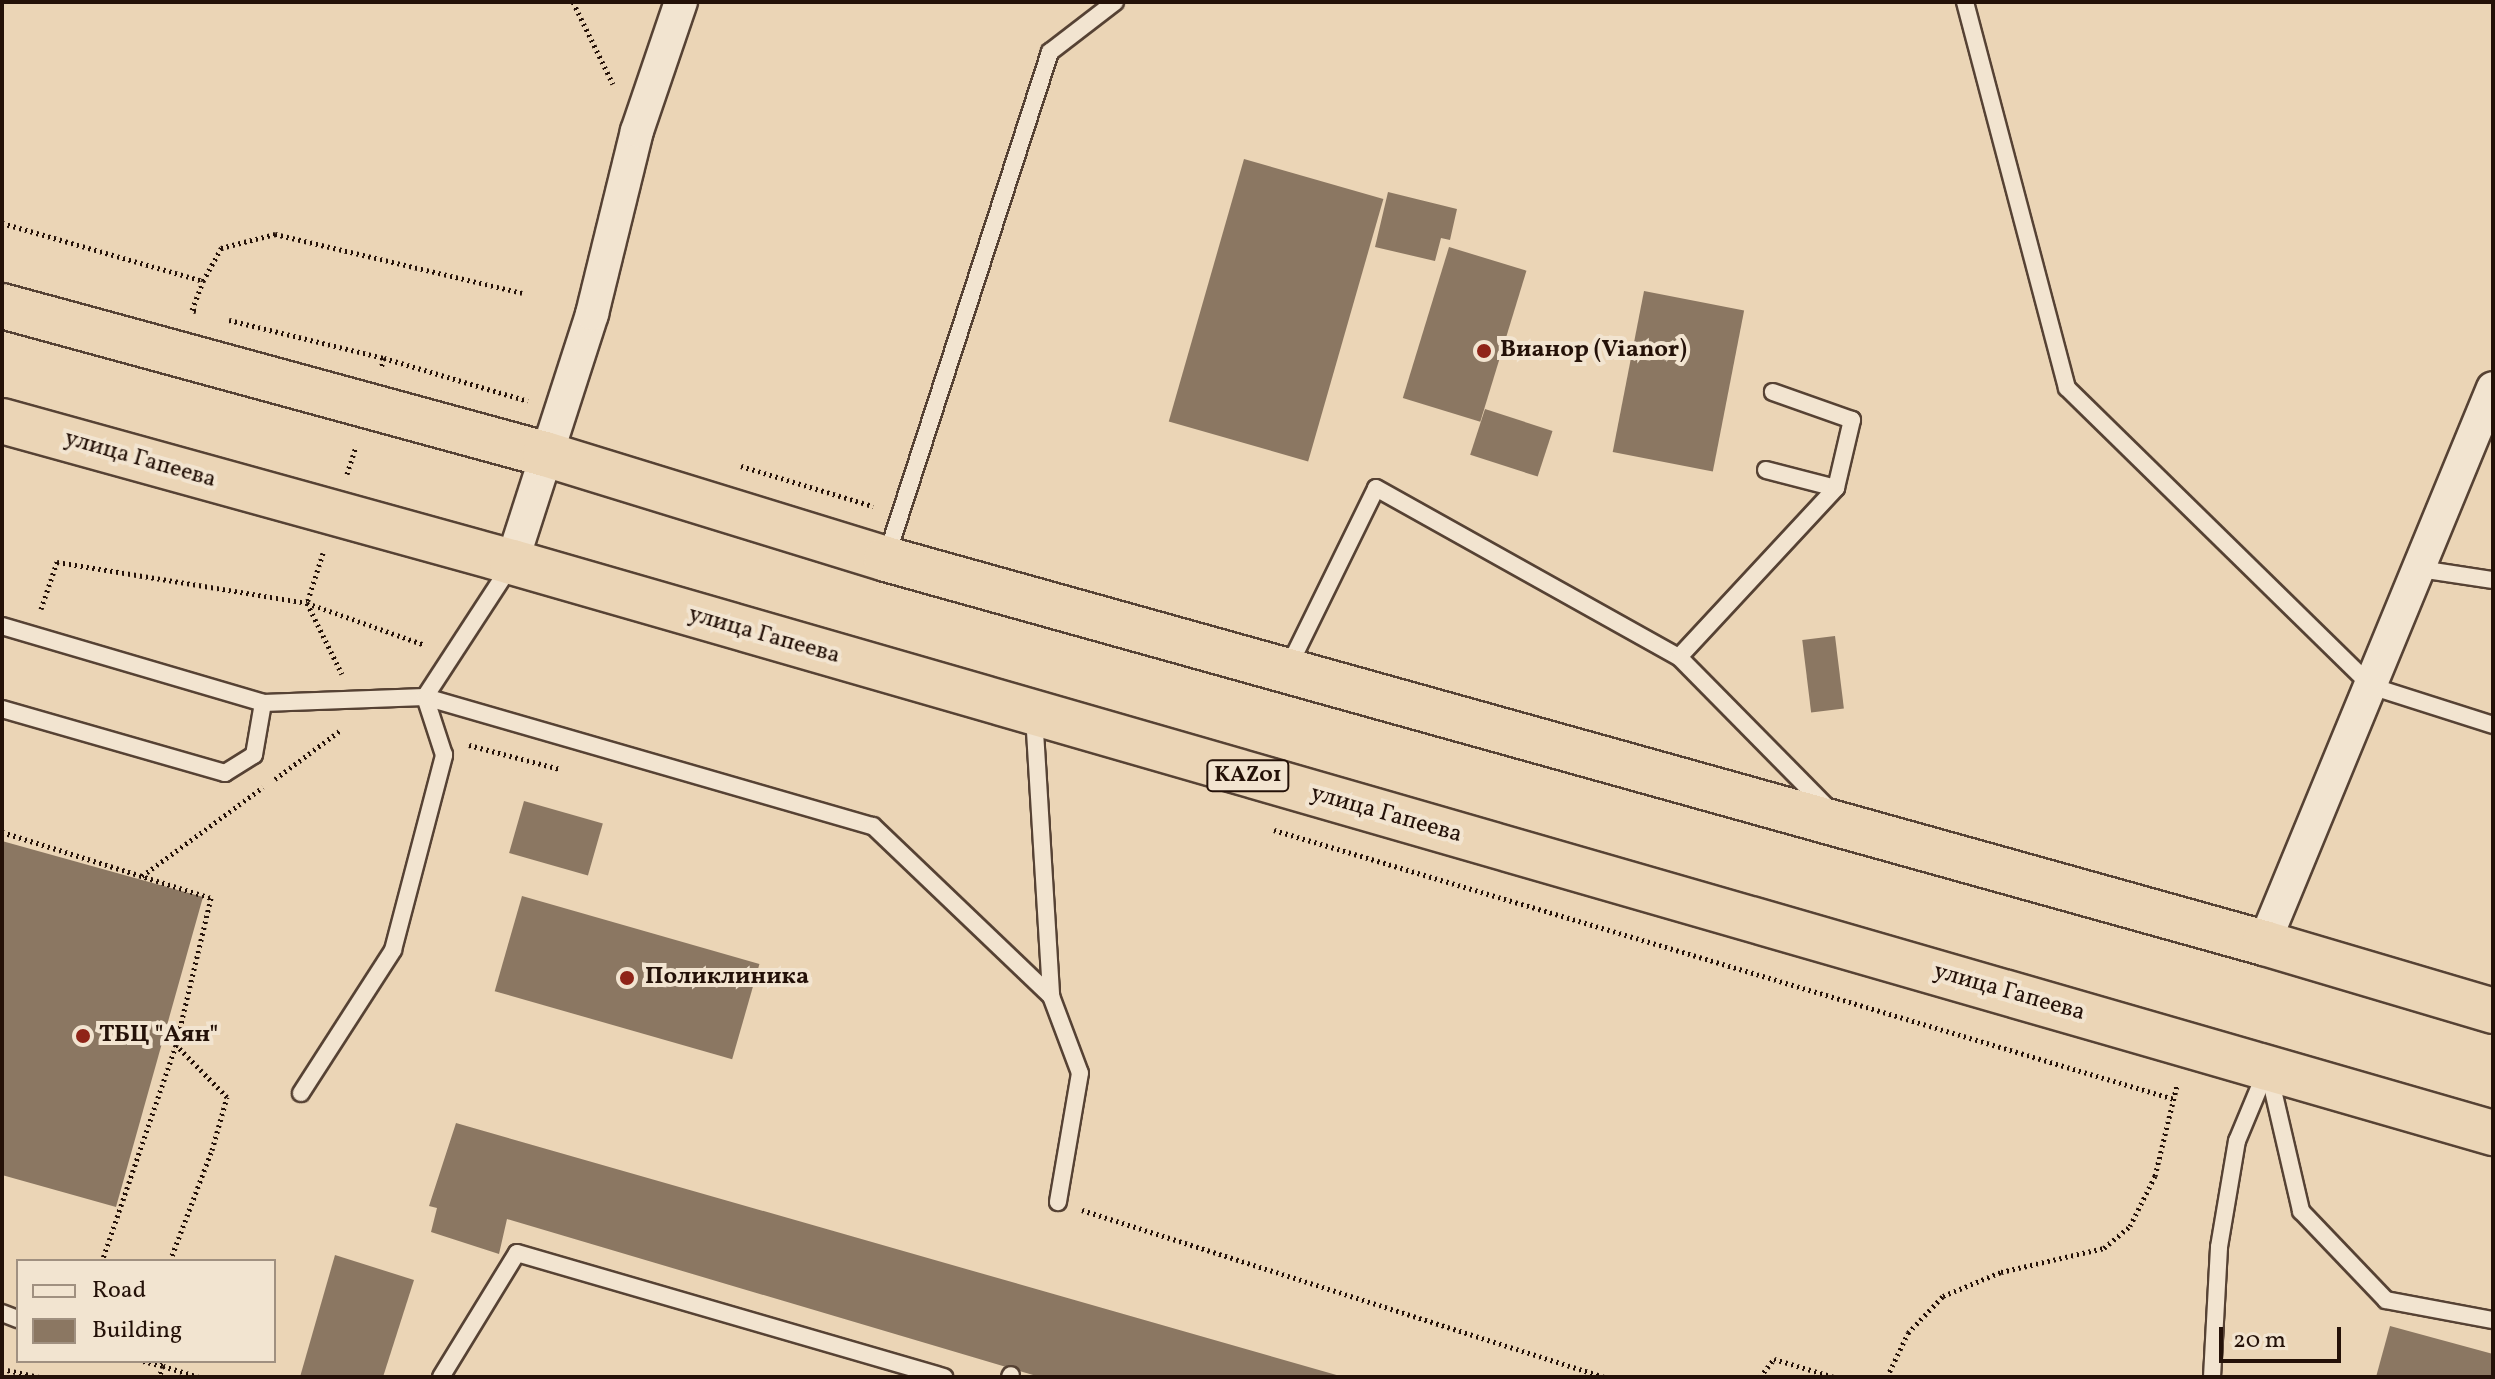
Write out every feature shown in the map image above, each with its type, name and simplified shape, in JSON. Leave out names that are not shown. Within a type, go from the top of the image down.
[{"type":"highway","points":[[2,306],[545,454],[886,559],[1285,673],[2264,943],[2493,1011]]},
{"type":"highway","name":"улица Гапеева","points":[[2,421],[512,562],[1034,715],[2493,1133]]},
{"type":"street","points":[[512,562],[592,314],[637,131],[681,2]]},
{"type":"street","points":[[2264,943],[2493,388]]},
{"type":"lane","points":[[886,559],[1050,52],[1115,2]]},
{"type":"lane","points":[[1965,2],[2067,388],[2371,686],[2493,725]]},
{"type":"lane","points":[[1679,657],[1836,488],[1852,420],[1773,392]]},
{"type":"lane","points":[[1766,470],[1836,488]]},
{"type":"lane","points":[[1285,673],[1376,488],[1679,657],[1848,828]]},
{"type":"lane","points":[[425,697],[512,562]]},
{"type":"lane","points":[[2420,569],[2493,580]]},
{"type":"lane","points":[[2,626],[263,703],[425,697],[873,826],[1051,996]]},
{"type":"lane","points":[[301,1093],[393,950],[444,755],[425,697]]},
{"type":"lane","points":[[2,709],[225,773],[254,755],[263,703]]},
{"type":"lane","points":[[1034,715],[1051,996],[1080,1073],[1058,1202]]},
{"type":"lane","points":[[2267,1067],[2301,1211],[2386,1300],[2493,1320]]},
{"type":"lane","points":[[2212,1377],[2219,1247],[2237,1141],[2267,1067]]},
{"type":"lane","points":[[441,1377],[517,1253],[944,1377]]},
{"type":"path","points":[[573,2],[637,131]]},
{"type":"path","points":[[2,223],[203,281]]},
{"type":"path","points":[[201,313],[192,310],[221,248],[275,234],[522,293]]},
{"type":"path","points":[[33,635],[57,562],[307,603],[355,700]]},
{"type":"path","points":[[1264,827],[2174,1099]]},
{"type":"path","points":[[2,832],[211,898],[176,1045],[103,1259]]},
{"type":"path","points":[[171,1259],[212,1150],[227,1097],[176,1045]]},
{"type":"path","points":[[1887,1377],[1908,1333],[1943,1296],[2001,1272],[2104,1248],[2130,1226],[2155,1176],[2178,1080]]},
{"type":"path","points":[[1058,1202],[1604,1377]]},
{"type":"path","points":[[1760,1377],[1774,1359],[1834,1377]]},
{"type":"path","points":[[159,1377],[162,1364],[199,1377]]},
{"type":"path","points":[[2,1369],[40,1377]]},
{"type":"building","points":[[1244,159],[1383,199],[1308,461],[1169,421]]},
{"type":"building","points":[[1388,192],[1457,209],[1450,240],[1441,238],[1435,261],[1375,247]]},
{"type":"building","points":[[1449,247],[1526,271],[1480,422],[1403,398]]},
{"type":"building","points":[[1644,291],[1744,310],[1713,471],[1613,452]]},
{"type":"building","points":[[1485,409],[1553,431],[1538,477],[1470,455]]},
{"type":"building","points":[[1835,636],[1844,708],[1811,712],[1802,640]]},
{"type":"building","points":[[524,801],[603,824],[588,876],[509,853]]},
{"type":"building","name":"ТБЦ \"Аян\"","points":[[2,841],[203,897],[116,1207],[2,1175]]},
{"type":"building","points":[[522,896],[759,964],[732,1059],[495,991]]},
{"type":"building","points":[[456,1123],[1340,1377],[1040,1377],[507,1219],[499,1254],[431,1232],[437,1208],[429,1206]]},
{"type":"building","points":[[335,1255],[414,1280],[383,1377],[300,1377]]},
{"type":"building","points":[[2390,1326],[2493,1354],[2493,1377],[2376,1377]]},
{"type":"place","name":"Вианор (Vianor)","points":[[1484,351]]},
{"type":"place","name":"Поликлиника","points":[[627,978]]},
{"type":"place","name":"ТБЦ \"Аян\"","points":[[83,1036]]}]
